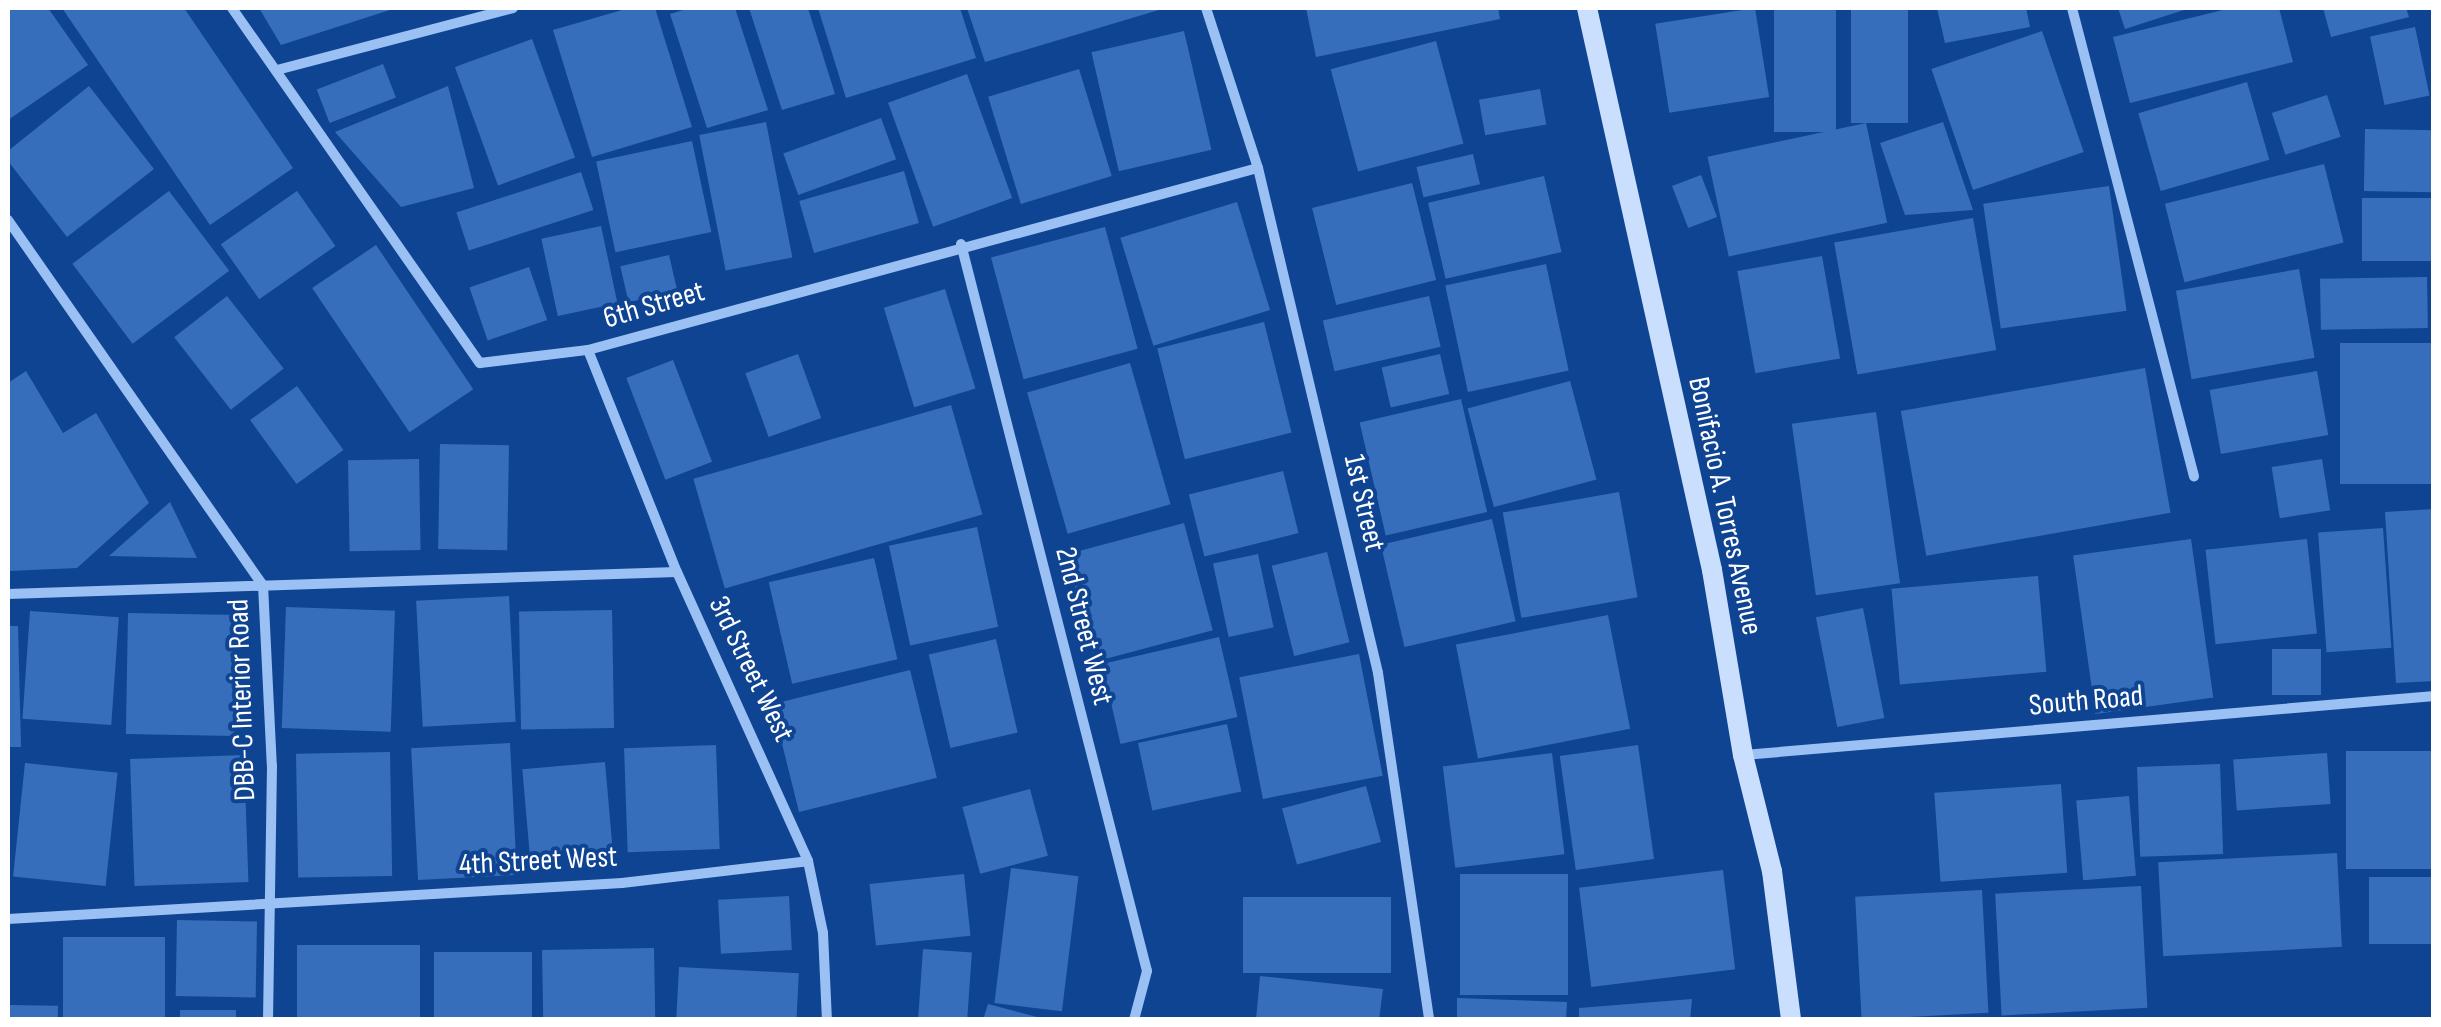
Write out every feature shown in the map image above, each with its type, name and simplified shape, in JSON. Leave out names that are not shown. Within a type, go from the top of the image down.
[{"type":"street","name":"6th Street","points":[[232,8],[470,354],[497,365],[588,350],[961,244],[1258,168]]},
{"type":"street","points":[[278,70],[513,8]]},
{"type":"street","name":"1st Street","points":[[1206,8],[1258,168],[1378,673],[1429,1020]]},
{"type":"street","name":"Bonifacio A. Torres Avenue","points":[[1587,8],[1712,570],[1743,755],[1772,872],[1791,1020]]},
{"type":"street","points":[[2072,8],[2194,476]]},
{"type":"street","name":"DBB-C Interior Road","points":[[8,220],[263,584],[272,766],[268,1020]]},
{"type":"street","name":"2nd Street West","points":[[961,244],[1146,971],[1134,1020]]},
{"type":"street","name":"3rd Street West","points":[[588,350],[677,572],[808,861],[823,933],[827,1020]]},
{"type":"street","points":[[8,594],[677,572]]},
{"type":"street","name":"South Road","points":[[1743,755],[2434,696]]},
{"type":"street","name":"4th Street West","points":[[8,920],[269,900],[622,882],[808,861]]},
{"type":"building","points":[[8,8],[48,8],[88,65],[8,120]]},
{"type":"building","points":[[62,8],[184,8],[293,168],[210,225]]},
{"type":"building","points":[[259,8],[396,8],[281,45]]},
{"type":"building","points":[[629,8],[655,8],[692,127],[592,157],[553,30]]},
{"type":"building","points":[[690,8],[735,8],[768,110],[707,128],[670,14]]},
{"type":"building","points":[[749,8],[808,8],[835,94],[782,110]]},
{"type":"building","points":[[818,8],[960,8],[976,58],[846,98]]},
{"type":"building","points":[[967,8],[1162,8],[1162,9],[985,62]]},
{"type":"building","points":[[1306,8],[1498,8],[1500,19],[1316,57]]},
{"type":"building","points":[[1755,8],[1769,97],[1669,113],[1655,24]]},
{"type":"building","points":[[1774,8],[1836,8],[1836,132],[1774,132]]},
{"type":"building","points":[[1851,8],[1908,8],[1908,123],[1851,123]]},
{"type":"building","points":[[1937,8],[2026,8],[2030,27],[1945,43]]},
{"type":"building","points":[[2118,8],[2190,8],[2125,29]]},
{"type":"building","points":[[2231,8],[2279,8],[2293,62],[2130,103],[2113,37]]},
{"type":"building","points":[[2323,8],[2406,8],[2409,17],[2331,37]]},
{"type":"building","points":[[2415,27],[2430,95],[2385,105],[2370,37]]},
{"type":"building","points":[[1184,31],[1211,150],[1119,171],[1091,52]]},
{"type":"building","points":[[2042,31],[2084,152],[1973,190],[1931,69]]},
{"type":"building","points":[[532,39],[575,157],[498,185],[455,67]]},
{"type":"building","points":[[1436,41],[1463,143],[1358,172],[1331,69]]},
{"type":"building","points":[[383,64],[396,98],[330,123],[317,89]]},
{"type":"building","points":[[1079,69],[1112,176],[1021,204],[988,97]]},
{"type":"building","points":[[967,74],[1012,198],[933,227],[888,103]]},
{"type":"building","points":[[2247,82],[2269,160],[2161,191],[2138,113]]},
{"type":"building","points":[[89,86],[154,169],[67,237],[8,161],[8,151]]},
{"type":"building","points":[[448,86],[474,188],[401,207],[335,132]]},
{"type":"building","points":[[1540,89],[1546,124],[1485,135],[1479,100]]},
{"type":"building","points":[[2327,95],[2341,137],[2285,155],[2272,113]]},
{"type":"building","points":[[881,118],[896,159],[798,195],[783,154]]},
{"type":"building","points":[[766,122],[792,257],[726,270],[699,135]]},
{"type":"building","points":[[1943,122],[1973,210],[1905,215],[1880,143]]},
{"type":"building","points":[[1866,123],[1887,223],[1729,256],[1708,157]]},
{"type":"building","points":[[2365,129],[2434,130],[2433,192],[2364,191]]},
{"type":"building","points":[[692,141],[711,232],[615,252],[596,161]]},
{"type":"building","points":[[1473,154],[1480,184],[1423,197],[1416,167]]},
{"type":"building","points":[[2324,164],[2344,243],[2184,282],[2165,204]]},
{"type":"building","points":[[904,171],[919,223],[814,253],[799,201]]},
{"type":"building","points":[[581,172],[593,210],[469,251],[456,212]]},
{"type":"building","points":[[1701,175],[1717,217],[1688,228],[1672,186]]},
{"type":"building","points":[[1544,176],[1562,252],[1446,279],[1428,203]]},
{"type":"building","points":[[1412,183],[1436,280],[1336,305],[1312,208]]},
{"type":"building","points":[[2109,186],[2127,311],[2001,328],[1983,204]]},
{"type":"building","points":[[169,191],[229,271],[133,344],[72,264]]},
{"type":"building","points":[[297,191],[335,246],[259,299],[221,244]]},
{"type":"building","points":[[2362,198],[2434,198],[2434,261],[2362,261]]},
{"type":"building","points":[[1237,202],[1270,310],[1153,346],[1120,238]]},
{"type":"building","points":[[1973,218],[1996,350],[1857,374],[1834,242]]},
{"type":"building","points":[[601,226],[617,303],[558,316],[541,239]]},
{"type":"building","points":[[1105,227],[1138,349],[1024,379],[991,258]]},
{"type":"building","points":[[376,245],[473,389],[409,432],[312,288]]},
{"type":"building","points":[[669,255],[677,291],[629,302],[620,266]]},
{"type":"building","points":[[1822,256],[1840,358],[1755,373],[1737,271]]},
{"type":"building","points":[[1546,264],[1569,371],[1468,392],[1445,285]]},
{"type":"building","points":[[529,267],[547,320],[488,340],[469,288]]},
{"type":"building","points":[[2299,269],[2315,358],[2192,379],[2176,291]]},
{"type":"building","points":[[2427,277],[2428,328],[2321,330],[2320,279]]},
{"type":"building","points":[[945,289],[975,388],[914,407],[884,308]]},
{"type":"building","points":[[227,296],[284,368],[231,410],[174,337]]},
{"type":"building","points":[[1429,296],[1441,347],[1334,371],[1323,321]]},
{"type":"building","points":[[1264,322],[1292,433],[1185,459],[1157,349]]},
{"type":"building","points":[[2340,343],[2434,343],[2434,484],[2340,484]]},
{"type":"building","points":[[798,354],[821,418],[769,437],[745,373]]},
{"type":"building","points":[[1440,354],[1449,394],[1391,407],[1382,367]]},
{"type":"building","points":[[673,360],[712,462],[665,480],[626,378]]},
{"type":"building","points":[[1130,363],[1171,504],[1068,534],[1027,392]]},
{"type":"building","points":[[2145,368],[2171,513],[1926,556],[1901,411]]},
{"type":"building","points":[[26,371],[63,433],[96,413],[149,503],[77,568],[8,571],[8,383]]},
{"type":"building","points":[[2317,371],[2328,435],[2221,454],[2210,390]]},
{"type":"building","points":[[1570,381],[1596,480],[1494,507],[1468,408]]},
{"type":"building","points":[[297,386],[343,450],[297,484],[250,420]]},
{"type":"building","points":[[1461,399],[1487,512],[1386,535],[1360,422]]},
{"type":"building","points":[[951,405],[982,515],[725,588],[693,479]]},
{"type":"building","points":[[1876,412],[1900,583],[1816,595],[1792,424]]},
{"type":"building","points":[[440,444],[509,445],[507,550],[438,549]]},
{"type":"building","points":[[419,459],[421,550],[350,551],[348,460]]},
{"type":"building","points":[[2322,459],[2330,510],[2280,518],[2272,467]]},
{"type":"building","points":[[1283,471],[1298,533],[1204,557],[1189,494]]},
{"type":"building","points":[[1619,492],[1638,597],[1521,618],[1503,512]]},
{"type":"building","points":[[170,502],[197,558],[109,556]]},
{"type":"building","points":[[2434,509],[2434,681],[2396,683],[2385,512]]},
{"type":"building","points":[[1492,519],[1516,621],[1405,647],[1381,545]]},
{"type":"building","points":[[1184,523],[1213,630],[1095,662],[1066,555]]},
{"type":"building","points":[[977,527],[998,627],[910,645],[889,546]]},
{"type":"building","points":[[2383,528],[2391,648],[2327,652],[2318,533]]},
{"type":"building","points":[[2191,539],[2213,697],[2095,714],[2073,556]]},
{"type":"building","points":[[2307,539],[2317,633],[2215,644],[2206,550]]},
{"type":"building","points":[[1327,552],[1349,642],[1294,656],[1272,566]]},
{"type":"building","points":[[1258,554],[1274,627],[1229,637],[1213,564]]},
{"type":"building","points":[[874,558],[897,659],[792,684],[769,582]]},
{"type":"building","points":[[2038,576],[2046,672],[1900,684],[1892,589]]},
{"type":"building","points":[[509,596],[516,722],[423,727],[416,601]]},
{"type":"building","points":[[286,607],[395,611],[391,732],[282,728]]},
{"type":"building","points":[[1863,608],[1884,718],[1837,727],[1816,617]]},
{"type":"building","points":[[612,610],[614,728],[521,730],[519,612]]},
{"type":"building","points":[[30,611],[119,617],[111,725],[22,719]]},
{"type":"building","points":[[128,613],[237,615],[235,736],[126,734]]},
{"type":"building","points":[[1608,615],[1630,729],[1478,758],[1456,645]]},
{"type":"building","points":[[8,626],[18,626],[21,747],[8,747]]},
{"type":"building","points":[[1219,637],[1237,717],[1121,744],[1102,664]]},
{"type":"building","points":[[996,639],[1018,733],[950,748],[929,655]]},
{"type":"building","points":[[2272,649],[2321,649],[2321,695],[2272,695]]},
{"type":"building","points":[[1359,654],[1383,776],[1263,799],[1239,677]]},
{"type":"building","points":[[910,670],[937,778],[799,812],[772,704]]},
{"type":"building","points":[[1227,724],[1241,791],[1152,810],[1138,743]]},
{"type":"building","points":[[510,743],[517,875],[418,880],[411,748]]},
{"type":"building","points":[[716,745],[720,849],[628,852],[624,748]]},
{"type":"building","points":[[1638,745],[1654,859],[1576,870],[1560,756]]},
{"type":"building","points":[[2346,751],[2434,751],[2434,869],[2346,869]]},
{"type":"building","points":[[390,752],[392,876],[298,878],[296,754]]},
{"type":"building","points":[[1552,753],[1564,854],[1455,868],[1443,766]]},
{"type":"building","points":[[2327,753],[2331,804],[2237,810],[2233,760]]},
{"type":"building","points":[[244,755],[248,882],[135,886],[130,759]]},
{"type":"building","points":[[605,762],[613,854],[530,861],[522,769]]},
{"type":"building","points":[[25,763],[117,773],[106,886],[13,876]]},
{"type":"building","points":[[2220,764],[2223,854],[2140,857],[2137,767]]},
{"type":"building","points":[[2061,784],[2067,873],[1941,882],[1934,793]]},
{"type":"building","points":[[1366,786],[1381,842],[1297,865],[1282,809]]},
{"type":"building","points":[[1030,789],[1048,856],[980,874],[962,807]]},
{"type":"building","points":[[2129,796],[2136,876],[2083,880],[2076,801]]},
{"type":"building","points":[[2337,853],[2342,947],[2163,956],[2158,862]]},
{"type":"building","points":[[1011,868],[1078,876],[1062,1011],[994,1003]]},
{"type":"building","points":[[1723,870],[1735,969],[1591,987],[1579,888]]},
{"type":"building","points":[[964,874],[970,936],[876,946],[870,884]]},
{"type":"building","points":[[1460,874],[1568,874],[1568,995],[1460,995]]},
{"type":"building","points":[[2369,877],[2434,877],[2434,944],[2369,944]]},
{"type":"building","points":[[2141,886],[2147,1008],[2002,1015],[1995,894]]},
{"type":"building","points":[[1982,890],[1988,1013],[1862,1019],[1855,897]]},
{"type":"building","points":[[789,896],[792,950],[721,954],[718,900]]},
{"type":"building","points":[[1243,897],[1391,897],[1391,973],[1243,973]]},
{"type":"building","points":[[177,920],[257,921],[256,997],[176,996]]},
{"type":"building","points":[[63,937],[165,937],[165,1020],[63,1020]]},
{"type":"building","points":[[297,945],[420,945],[420,1020],[297,1020]]},
{"type":"building","points":[[654,948],[655,1020],[543,1020],[542,950]]},
{"type":"building","points":[[923,949],[972,952],[967,1020],[918,1020]]},
{"type":"building","points":[[434,952],[532,952],[532,1020],[434,1020]]},
{"type":"building","points":[[679,967],[799,973],[796,1020],[676,1020]]},
{"type":"building","points":[[1260,976],[1383,989],[1379,1020],[1256,1020]]},
{"type":"building","points":[[1457,998],[1567,1002],[1566,1020],[1457,1020]]},
{"type":"building","points":[[1692,999],[1690,1020],[1579,1020],[1579,1008]]},
{"type":"building","points":[[988,1004],[1041,1018],[1041,1020],[983,1020]]},
{"type":"building","points":[[8,1005],[58,1006],[58,1020],[8,1020]]},
{"type":"building","points":[[180,1010],[236,1010],[236,1020],[180,1020]]}]
